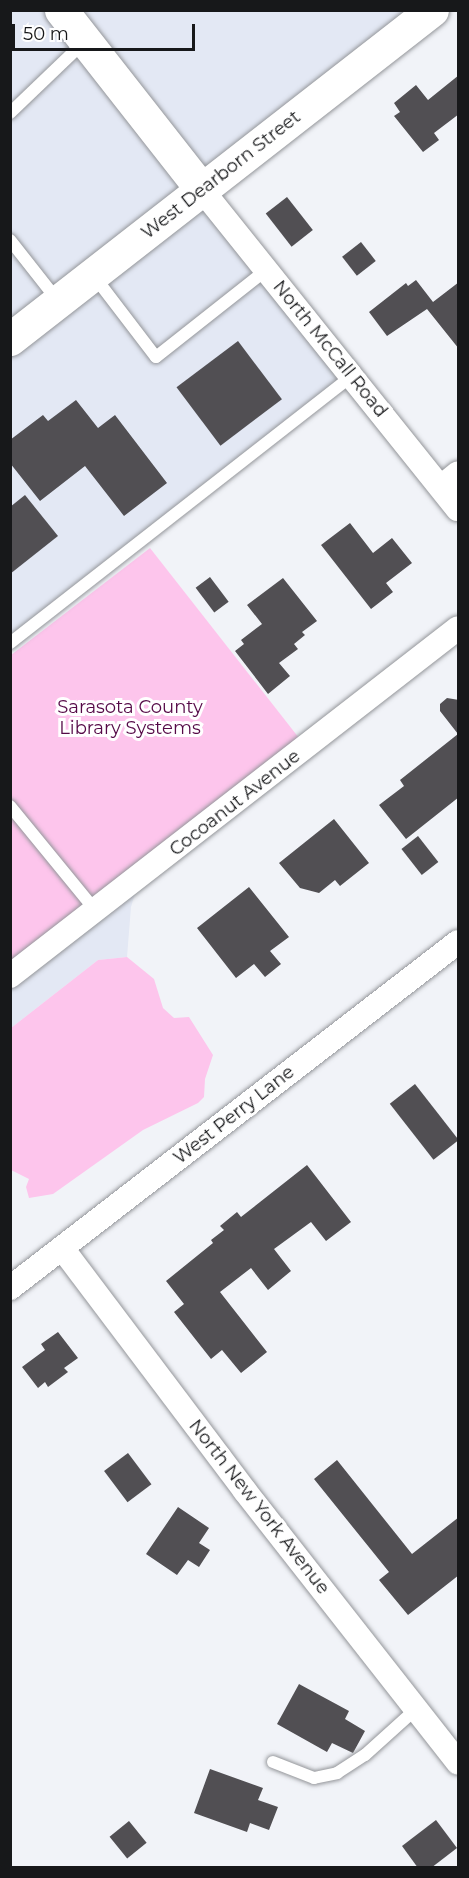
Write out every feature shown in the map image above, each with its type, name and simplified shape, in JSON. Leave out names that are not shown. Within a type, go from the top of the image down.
[{"type":"street","points":[[61,10],[202,190]]},
{"type":"street","name":"West Dearborn Street","points":[[10,339],[432,10]]},
{"type":"street","name":"North McCall Road","points":[[202,190],[352,376],[450,480],[459,508]]},
{"type":"street","name":"Cocoanut Avenue","points":[[10,976],[459,628]]},
{"type":"street","name":"West Perry Lane","points":[[10,1288],[459,942]]},
{"type":"street","name":"North New York Avenue","points":[[62,1248],[245,1491],[459,1763]]},
{"type":"lane","points":[[10,113],[85,41]]},
{"type":"lane","points":[[12,245],[59,302]]},
{"type":"lane","points":[[94,275],[156,357],[267,270]]},
{"type":"lane","points":[[10,643],[352,376]]},
{"type":"lane","points":[[10,806],[95,910]]},
{"type":"lane","points":[[273,1762],[314,1778],[337,1773],[365,1755],[416,1709]]},
{"type":"shaded area","points":[[11,11],[45,11],[183,187],[11,321]]},
{"type":"shaded area","points":[[77,11],[409,11],[204,171]]},
{"type":"shaded area","points":[[208,203],[340,383],[11,640],[11,357]]},
{"type":"shaded area","points":[[140,877],[131,907],[127,957],[98,960],[11,1028],[11,977]]},
{"type":"green space","name":"Sarasota County Library Systems","points":[[150,548],[299,738],[11,962],[11,655]]},
{"type":"green space","points":[[127,957],[154,979],[163,1008],[174,1018],[189,1017],[213,1055],[205,1079],[204,1097],[198,1103],[143,1130],[53,1194],[29,1198],[26,1187],[29,1179],[11,1170],[11,1028],[98,960]]},
{"type":"building","points":[[459,75],[459,114],[434,133],[439,140],[423,152],[394,116],[400,112],[394,103],[416,85],[428,100]]},
{"type":"building","points":[[287,197],[313,230],[292,247],[266,214]]},
{"type":"building","points":[[361,242],[376,261],[357,276],[342,257]]},
{"type":"building","points":[[416,280],[433,302],[459,282],[459,349],[427,309],[387,336],[369,312],[406,283],[408,286]]},
{"type":"building","points":[[238,341],[282,399],[220,446],[177,387]]},
{"type":"building","points":[[76,400],[98,428],[115,415],[167,483],[124,516],[85,466],[40,501],[10,463],[10,440],[43,415],[48,421]]},
{"type":"building","points":[[25,495],[58,536],[10,574],[10,507]]},
{"type":"building","points":[[350,523],[373,553],[392,538],[412,563],[386,583],[393,592],[371,609],[321,545]]},
{"type":"building","points":[[210,577],[229,602],[214,613],[196,588]]},
{"type":"building","points":[[283,578],[317,621],[302,632],[305,635],[294,644],[298,649],[279,663],[290,676],[268,694],[235,651],[244,644],[241,640],[262,624],[247,605]]},
{"type":"building","points":[[447,698],[459,700],[459,797],[406,839],[379,805],[404,786],[400,780],[458,734],[440,711],[440,704]]},
{"type":"building","points":[[334,819],[369,863],[340,886],[335,880],[319,893],[300,888],[279,863]]},
{"type":"building","points":[[418,836],[438,862],[422,875],[401,849]]},
{"type":"building","points":[[249,887],[289,937],[270,951],[281,964],[265,977],[254,964],[236,978],[197,928]]},
{"type":"building","points":[[415,1084],[458,1139],[433,1160],[390,1104]]},
{"type":"building","points":[[307,1165],[351,1222],[326,1241],[311,1222],[274,1249],[291,1271],[268,1290],[251,1268],[220,1292],[267,1352],[241,1373],[222,1350],[211,1359],[174,1312],[184,1304],[166,1281],[213,1243],[211,1240],[224,1230],[220,1226],[237,1212],[241,1217]]},
{"type":"building","points":[[58,1332],[78,1358],[64,1368],[68,1372],[48,1387],[45,1382],[38,1388],[22,1367],[45,1350],[41,1344]]},
{"type":"building","points":[[128,1453],[151,1484],[128,1502],[104,1471]]},
{"type":"building","points":[[337,1460],[412,1554],[459,1517],[459,1575],[408,1615],[379,1580],[389,1572],[314,1479]]},
{"type":"building","points":[[178,1507],[209,1528],[199,1543],[210,1550],[199,1567],[188,1560],[177,1575],[146,1554]]},
{"type":"building","points":[[299,1684],[349,1711],[345,1719],[365,1731],[353,1753],[332,1743],[327,1752],[277,1724]]},
{"type":"building","points":[[210,1769],[263,1788],[258,1800],[278,1807],[269,1830],[250,1823],[247,1832],[194,1813]]},
{"type":"building","points":[[436,1820],[457,1848],[431,1868],[418,1868],[402,1846]]},
{"type":"building","points":[[129,1821],[147,1843],[127,1858],[110,1837]]}]
